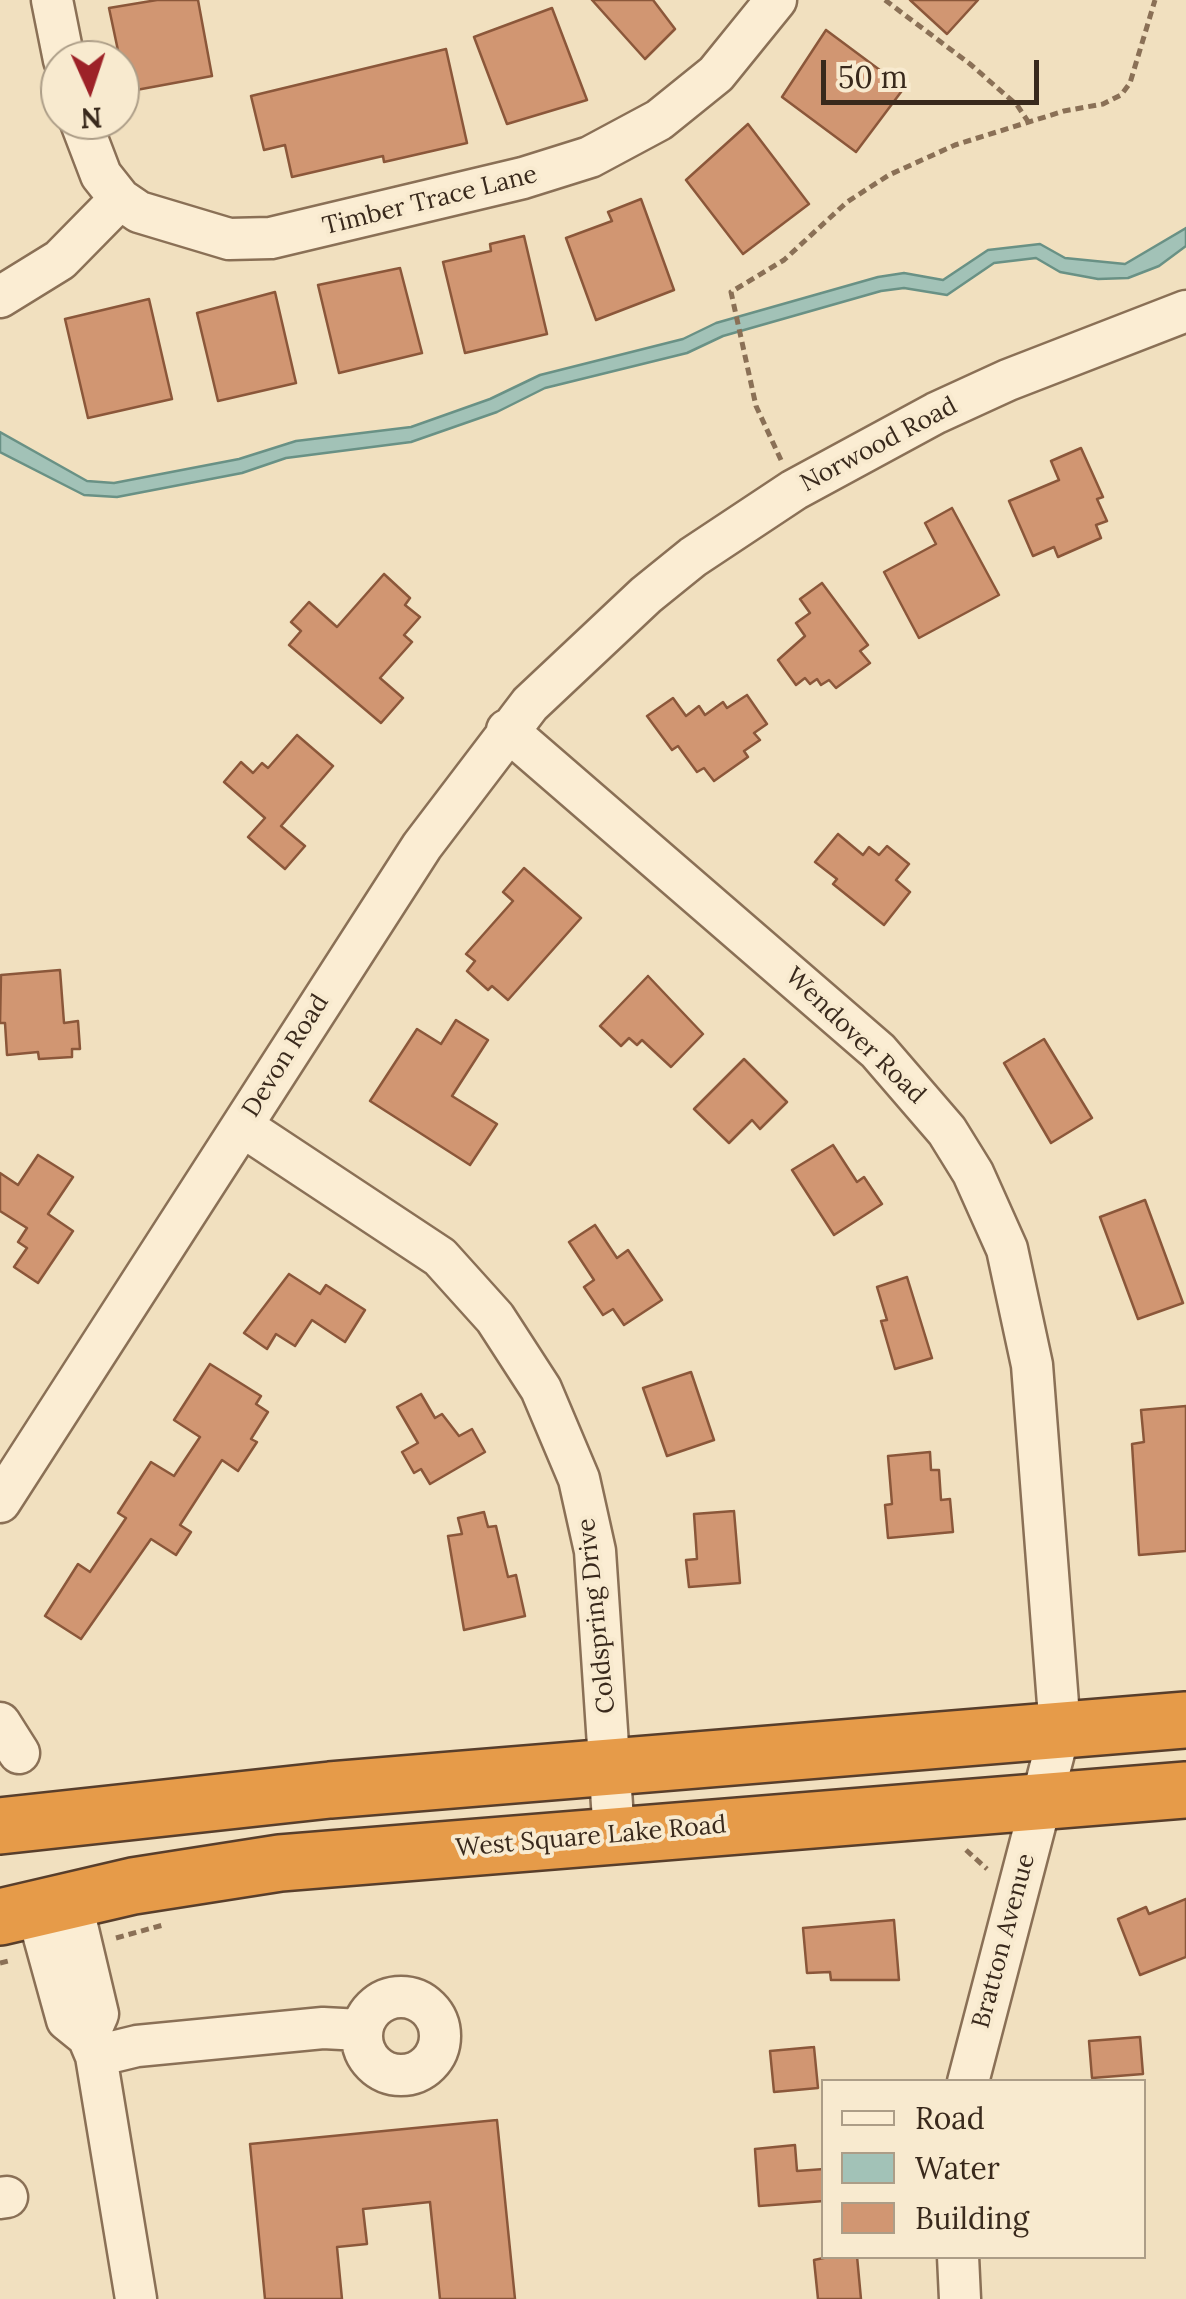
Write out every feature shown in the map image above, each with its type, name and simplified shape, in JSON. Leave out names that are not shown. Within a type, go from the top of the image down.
[{"type":"highway","points":[[0,1826],[215,1800],[1186,1720]]},
{"type":"highway","name":"West Square Lake Road","points":[[35,1909],[197,1874],[280,1863],[1186,1790]]},
{"type":"street","points":[[52,0],[60,40]]},
{"type":"street","name":"Timber Trace Lane","points":[[120,199],[139,212],[195,232],[229,240],[271,238],[556,170],[590,158],[659,120],[716,74],[776,0]]},
{"type":"street","points":[[0,297],[60,260],[120,199],[101,175],[88,140]]},
{"type":"street","name":"Norwood Road","points":[[602,633],[693,557],[794,490],[979,393],[1186,311]]},
{"type":"street","name":"Devon Road","points":[[0,1502],[422,846],[507,730],[602,633]]},
{"type":"street","name":"Wendover Road","points":[[507,730],[878,1051],[928,1106],[972,1173],[1007,1249],[1027,1329],[1060,1730],[1041,1802]]},
{"type":"street","name":"Coldspring Drive","points":[[242,1126],[440,1257],[495,1318],[542,1388],[579,1479],[595,1551],[614,1836]]},
{"type":"street","name":"Bratton Avenue","points":[[969,2079],[1041,1802]]},
{"type":"street","points":[[35,1909],[67,2020],[92,2047],[136,2299]]},
{"type":"street","points":[[92,2047],[361,2030]]},
{"type":"street","points":[[958,2259],[960,2299]]},
{"type":"path","points":[[885,0],[970,64],[1017,106],[1029,123]]},
{"type":"path","points":[[794,490],[756,406],[740,348],[731,292],[784,260],[847,202],[889,175],[955,144],[1103,104],[1120,94],[1130,84],[1155,0]]},
{"type":"water","points":[[1186,228],[1186,246],[1159,266],[1128,278],[1098,279],[1060,272],[1036,258],[994,263],[947,295],[904,288],[881,291],[723,336],[687,353],[545,388],[497,412],[411,442],[286,458],[242,473],[117,497],[84,495],[0,452],[0,432],[87,481],[114,483],[239,459],[296,441],[411,427],[490,399],[540,375],[683,339],[716,323],[878,277],[904,273],[943,280],[988,250],[1040,244],[1065,258],[1125,264]]},
{"type":"building","points":[[157,0],[198,0],[212,76],[140,89],[140,40],[116,40],[109,8]]},
{"type":"building","points":[[592,0],[653,0],[675,29],[645,59]]},
{"type":"building","points":[[910,0],[978,0],[947,34]]},
{"type":"building","points":[[552,8],[587,100],[507,124],[474,37]]},
{"type":"building","points":[[826,30],[904,88],[856,152],[782,97]]},
{"type":"building","points":[[446,49],[467,143],[384,162],[383,156],[292,177],[285,145],[264,150],[251,96]]},
{"type":"building","points":[[748,124],[809,204],[743,254],[686,180]]},
{"type":"building","points":[[641,199],[674,290],[596,320],[566,238],[612,221],[608,212]]},
{"type":"building","points":[[524,236],[547,334],[465,353],[443,262],[491,251],[490,244]]},
{"type":"building","points":[[400,268],[422,353],[339,373],[318,285]]},
{"type":"building","points":[[275,292],[296,383],[218,401],[197,313]]},
{"type":"building","points":[[149,299],[172,399],[88,418],[65,319]]},
{"type":"building","points":[[1081,448],[1103,497],[1097,499],[1107,521],[1096,525],[1101,538],[1058,557],[1054,547],[1033,556],[1009,501],[1059,480],[1051,461]]},
{"type":"building","points":[[952,508],[999,595],[919,638],[884,572],[936,544],[925,523]]},
{"type":"building","points":[[384,574],[410,598],[405,605],[420,617],[404,635],[412,642],[380,678],[403,698],[381,723],[289,645],[301,631],[291,622],[309,602],[337,627]]},
{"type":"building","points":[[822,583],[868,645],[860,651],[870,663],[836,688],[829,680],[821,685],[817,679],[810,684],[805,678],[796,685],[778,660],[805,636],[796,623],[810,613],[800,599]]},
{"type":"building","points":[[747,695],[767,724],[754,733],[760,740],[744,751],[748,757],[714,781],[704,768],[697,772],[678,746],[672,750],[647,716],[673,698],[686,716],[699,706],[705,715],[723,702],[727,708]]},
{"type":"building","points":[[297,735],[333,766],[281,826],[305,846],[285,869],[248,837],[265,818],[224,782],[241,762],[253,773],[262,763],[268,768]]},
{"type":"building","points":[[838,834],[863,855],[869,847],[879,855],[887,846],[909,864],[896,880],[910,892],[884,925],[833,884],[837,879],[815,862]]},
{"type":"building","points":[[524,868],[581,918],[508,1000],[492,986],[488,990],[467,971],[475,961],[466,954],[513,901],[503,892]]},
{"type":"building","points":[[60,970],[64,1023],[78,1021],[80,1049],[72,1049],[72,1057],[39,1059],[38,1052],[7,1055],[5,1023],[0,1023],[1,975]]},
{"type":"building","points":[[648,976],[703,1034],[671,1067],[642,1040],[637,1045],[629,1038],[621,1046],[600,1026]]},
{"type":"building","points":[[456,1020],[488,1040],[452,1096],[497,1124],[470,1165],[370,1101],[417,1029],[441,1044]]},
{"type":"building","points":[[1044,1039],[1092,1118],[1051,1143],[1004,1063]]},
{"type":"building","points":[[744,1059],[787,1102],[760,1129],[752,1120],[729,1143],[694,1109]]},
{"type":"building","points":[[833,1145],[857,1182],[864,1177],[882,1204],[834,1235],[792,1170]]},
{"type":"building","points":[[38,1155],[73,1177],[48,1214],[73,1231],[38,1283],[14,1267],[27,1248],[18,1242],[27,1228],[0,1211],[0,1173],[18,1185]]},
{"type":"building","points":[[1145,1200],[1183,1303],[1138,1319],[1100,1217]]},
{"type":"building","points":[[595,1225],[617,1258],[628,1250],[662,1300],[624,1325],[613,1309],[603,1315],[584,1287],[594,1280],[569,1242]]},
{"type":"building","points":[[289,1274],[320,1294],[326,1285],[365,1310],[345,1342],[312,1320],[295,1346],[276,1334],[267,1349],[244,1333]]},
{"type":"building","points":[[907,1277],[932,1358],[895,1369],[881,1321],[887,1320],[877,1287]]},
{"type":"building","points":[[210,1364],[261,1396],[256,1404],[268,1412],[251,1439],[257,1442],[238,1471],[222,1460],[180,1525],[191,1532],[176,1555],[151,1539],[81,1639],[45,1616],[78,1564],[90,1572],[126,1518],[118,1513],[151,1462],[174,1476],[200,1437],[174,1420]]},
{"type":"building","points":[[691,1372],[714,1440],[667,1456],[643,1388]]},
{"type":"building","points":[[421,1394],[435,1418],[442,1414],[459,1436],[472,1429],[485,1452],[430,1484],[421,1469],[414,1473],[402,1452],[418,1443],[397,1407]]},
{"type":"building","points":[[1186,1406],[1186,1551],[1139,1555],[1132,1444],[1144,1442],[1141,1410]]},
{"type":"building","points":[[930,1452],[931,1470],[939,1470],[941,1500],[950,1499],[953,1532],[888,1538],[885,1505],[892,1504],[888,1456]]},
{"type":"building","points":[[734,1511],[740,1583],[689,1587],[686,1560],[697,1559],[694,1514]]},
{"type":"building","points":[[484,1512],[488,1527],[496,1526],[508,1577],[516,1575],[525,1616],[464,1630],[448,1536],[462,1534],[458,1518]]},
{"type":"building","points":[[1186,1899],[1186,1957],[1140,1975],[1118,1919],[1146,1907],[1149,1914]]},
{"type":"building","points":[[894,1920],[899,1980],[831,1980],[830,1972],[807,1973],[803,1928]]},
{"type":"building","points":[[1140,2037],[1143,2074],[1092,2078],[1089,2041]]},
{"type":"building","points":[[814,2047],[818,2088],[774,2092],[770,2051]]},
{"type":"building","points":[[497,2120],[515,2299],[440,2299],[430,2202],[363,2209],[367,2244],[337,2247],[342,2299],[265,2299],[250,2144]]},
{"type":"building","points":[[795,2145],[797,2171],[821,2169],[821,2201],[759,2206],[755,2149]]},
{"type":"building","points":[[857,2259],[861,2299],[818,2299],[814,2260]]}]
